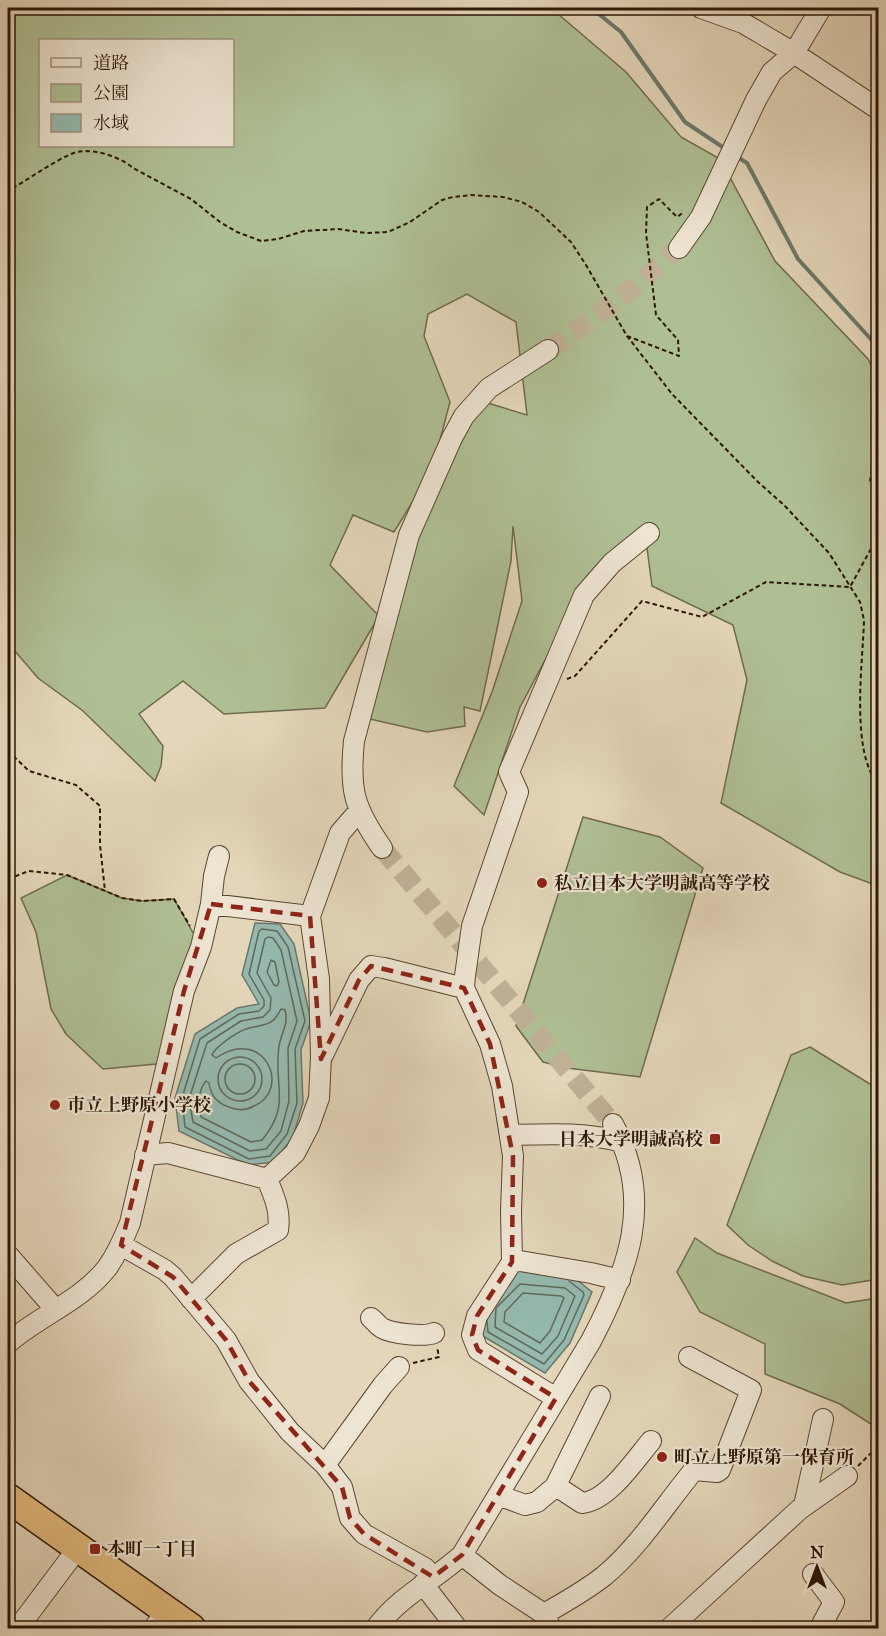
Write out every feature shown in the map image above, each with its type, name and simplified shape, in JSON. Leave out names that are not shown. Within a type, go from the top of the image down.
[{"type":"highway","points":[[8,1498],[78,1548],[160,1620],[192,1629]]},
{"type":"street","points":[[701,8],[743,23],[794,53],[879,109]]},
{"type":"street","points":[[678,248],[701,217],[734,144],[772,72],[794,53],[821,8]]},
{"type":"street","points":[[382,848],[359,811],[353,785],[354,741],[409,535],[464,416],[489,388],[548,350]]},
{"type":"street","points":[[556,1398],[478,1350],[472,1335],[477,1316],[512,1262],[513,1156],[502,1086],[490,1044],[464,988],[472,926],[518,792],[509,772],[584,595],[612,563],[649,533]]},
{"type":"street","points":[[267,1179],[296,1153],[319,1098],[321,1057],[319,979],[310,916],[340,833],[359,811]]},
{"type":"street","points":[[8,1342],[87,1289],[108,1267],[121,1245],[130,1223],[184,991],[201,943],[211,904],[219,856]]},
{"type":"street","points":[[211,904],[310,916]]},
{"type":"street","points":[[321,1057],[359,980],[371,966],[464,988]]},
{"type":"street","points":[[376,1629],[399,1602],[428,1580],[444,1572],[462,1555],[591,1341],[610,1305],[627,1259],[634,1226],[634,1212],[630,1170],[618,1133],[600,1137],[563,1134],[510,1135]]},
{"type":"street","points":[[144,1155],[168,1153],[267,1179]]},
{"type":"street","points":[[191,1299],[236,1254],[278,1230],[280,1218],[267,1179]]},
{"type":"street","points":[[121,1245],[173,1277],[226,1340],[249,1381],[290,1432],[325,1465],[342,1487],[350,1518],[364,1534],[424,1568],[428,1580],[457,1629]]},
{"type":"street","points":[[8,1255],[56,1310]]},
{"type":"street","points":[[512,1262],[520,1261],[620,1280]]},
{"type":"street","points":[[371,1318],[383,1329],[398,1333],[427,1336],[434,1333]]},
{"type":"street","points":[[462,1555],[548,1621],[604,1576],[620,1561],[694,1470],[717,1472],[720,1470],[751,1390],[689,1357]]},
{"type":"street","points":[[325,1465],[383,1385],[399,1367]]},
{"type":"street","points":[[498,1496],[525,1505],[537,1502],[556,1486],[600,1396]]},
{"type":"street","points":[[804,1506],[823,1419]]},
{"type":"street","points":[[556,1486],[582,1503],[590,1502],[613,1486],[651,1442]]},
{"type":"street","points":[[670,1629],[804,1506],[847,1476]]},
{"type":"street","points":[[16,1626],[78,1548]]},
{"type":"street","points":[[813,1574],[834,1602],[820,1629]]},
{"type":"path","points":[[8,194],[13,188],[73,152],[89,151],[126,162],[191,199],[237,232],[261,241],[278,239],[304,231],[338,229],[366,233],[388,232],[410,222],[442,200],[471,195],[503,197],[522,202],[539,212],[571,242],[627,336],[672,394],[830,553],[860,602],[864,620],[860,733],[867,764],[879,784]]},
{"type":"path","points":[[627,336],[678,356],[678,340],[656,315],[646,232],[647,207],[658,199],[677,217],[686,210]]},
{"type":"path","points":[[879,468],[872,468],[870,482],[879,494]]},
{"type":"path","points":[[850,587],[879,536]]},
{"type":"path","points":[[547,686],[575,676],[642,601],[702,617],[766,582],[850,587]]},
{"type":"path","points":[[8,751],[28,771],[76,785],[100,806],[100,845],[105,892]]},
{"type":"path","points":[[8,879],[29,871],[67,875],[122,898],[142,901],[174,899],[201,943]]},
{"type":"path","points":[[399,1367],[439,1357],[434,1333]]},
{"type":"path","points":[[847,1476],[879,1446]]},
{"type":"highlighted area","points":[[211,904],[310,916],[321,1059],[359,980],[371,966],[464,988],[490,1044],[513,1156],[512,1262],[477,1316],[472,1335],[478,1350],[556,1398],[462,1555],[433,1577],[364,1534],[350,1518],[342,1487],[249,1381],[226,1340],[173,1277],[121,1245],[184,991]]},
{"type":"green space","points":[[8,8],[551,8],[626,72],[681,137],[720,159],[775,261],[868,359],[878,378],[878,886],[840,872],[721,803],[747,680],[733,625],[652,586],[644,525],[586,584],[520,707],[484,815],[454,786],[492,692],[522,601],[513,526],[511,561],[480,711],[464,707],[465,726],[427,732],[361,717],[409,535],[478,400],[527,415],[516,322],[467,294],[428,314],[424,336],[450,402],[432,470],[394,532],[353,515],[330,565],[379,616],[325,708],[224,714],[183,681],[139,714],[163,746],[161,766],[155,781],[83,711],[38,678],[8,643]]},
{"type":"green space","points":[[583,817],[660,837],[703,868],[640,1077],[567,1068],[543,1062],[516,1026]]},
{"type":"green space","points":[[67,875],[122,898],[142,901],[174,899],[201,947],[167,1063],[103,1069],[66,1034],[51,1009],[36,932],[21,898]]},
{"type":"green space","points":[[810,1047],[878,1089],[878,1279],[842,1285],[803,1276],[772,1261],[748,1245],[727,1225],[791,1055]]},
{"type":"green space","points":[[695,1238],[717,1253],[846,1303],[878,1298],[877,1428],[840,1404],[765,1374],[765,1344],[700,1312],[677,1272]]},
{"type":"water","points":[[255,923],[280,924],[294,944],[311,1021],[301,1050],[303,1103],[293,1137],[274,1162],[248,1165],[179,1131],[175,1098],[195,1034],[237,1008],[259,1004],[242,975]]},
{"type":"water","points":[[515,1269],[571,1275],[592,1292],[570,1343],[545,1373],[481,1335],[482,1303]]},
{"type":"waterway","points":[[584,8],[600,15],[621,32],[685,122],[727,150]]},
{"type":"waterway","points":[[736,156],[747,163],[798,259],[878,347]]},
{"type":"tunnel","points":[[548,350],[615,302],[679,248]]},
{"type":"tunnel","points":[[382,848],[613,1124]]},
{"type":"place","name":"私立日本大学明誠高等学校","points":[[542,883]]},
{"type":"place","name":"市立上野原小学校","points":[[55,1105]]},
{"type":"place","name":"日本大学明誠高校","points":[[715,1139]]},
{"type":"place","name":"町立上野原第一保育所","points":[[662,1457]]},
{"type":"place","name":"本町一丁目","points":[[95,1549]]}]
